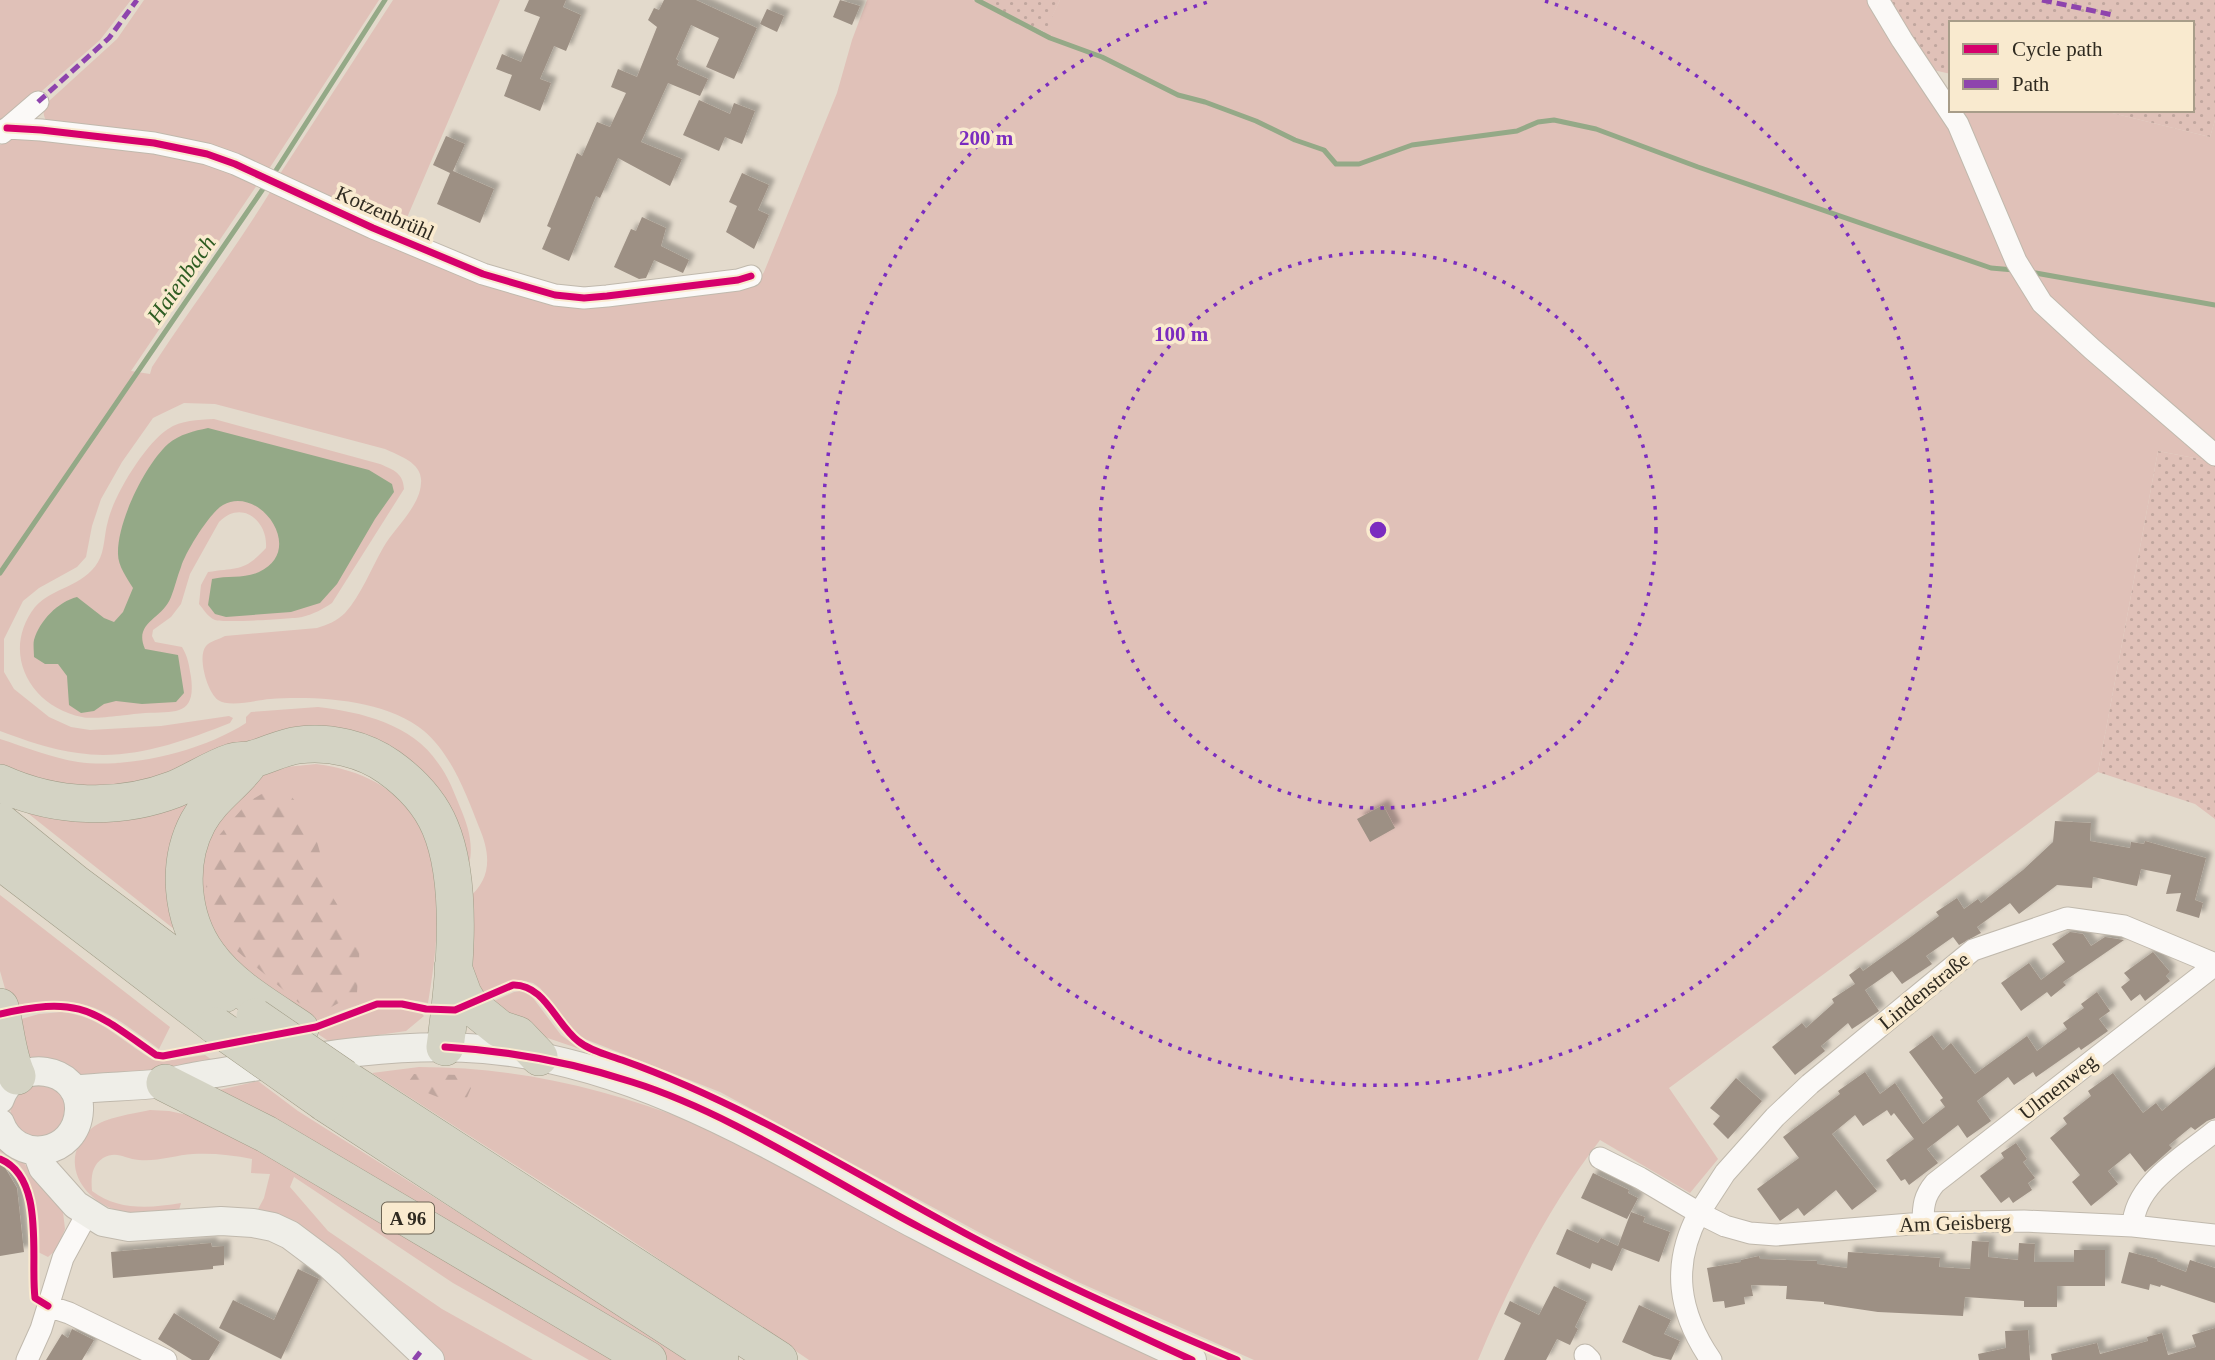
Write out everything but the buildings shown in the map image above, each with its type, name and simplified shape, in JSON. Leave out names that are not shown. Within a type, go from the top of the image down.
[{"type":"highway","points":[[0,783],[21,793],[53,800],[110,804],[152,797],[176,789],[232,762],[252,760],[297,745],[319,744],[360,752],[380,760],[403,777],[422,798],[440,825],[448,852],[452,879],[453,966],[445,1047]]},
{"type":"highway","points":[[252,760],[240,775],[217,795],[198,823],[185,862],[184,887],[187,909],[208,955],[266,1015]]},
{"type":"highway","points":[[0,822],[75,883],[266,1015],[325,1046],[346,1092]]},
{"type":"highway","name":"A 96","points":[[0,861],[216,1026],[346,1092],[779,1360]]},
{"type":"highway","points":[[453,966],[469,1004],[500,1029],[518,1035],[538,1057]]},
{"type":"highway","points":[[0,1007],[12,1066],[8,1088]]},
{"type":"highway","name":"A 96","points":[[165,1083],[266,1134],[648,1360]]},
{"type":"highway","name":"A 96","points":[[346,1092],[720,1360]]},
{"type":"street","points":[[1878,0],[1949,110]]},
{"type":"street","points":[[4,132],[38,102]]},
{"type":"street","points":[[1950,112],[1958,124],[2017,261],[2042,303],[2215,455]]},
{"type":"street","name":"Kotzenbrühl","points":[[4,132],[41,130],[181,148],[235,164],[482,274],[555,295],[583,298],[615,296],[751,276]]},
{"type":"street","name":"Lindenstraße","points":[[1699,1213],[1725,1173],[1775,1117],[1810,1084],[1973,950],[2067,918],[2124,926],[2215,964]]},
{"type":"street","name":"Ulmenweg","points":[[1923,1223],[1923,1203],[1935,1183],[2215,964]]},
{"type":"street","points":[[76,1101],[165,1083],[361,1052],[426,1046],[486,1049],[538,1057],[634,1082],[680,1100],[770,1145],[920,1228],[1090,1314],[1192,1360]]},
{"type":"street","points":[[1,1127],[12,1141],[22,1148],[49,1147],[73,1133],[76,1101],[57,1075],[44,1070],[30,1071],[8,1088]]},
{"type":"street","points":[[2133,1226],[2135,1208],[2146,1188],[2215,1131]]},
{"type":"street","points":[[49,1147],[43,1168],[78,1205],[103,1222],[129,1227],[192,1222],[253,1223],[273,1227],[290,1235],[330,1265],[430,1360]]},
{"type":"street","name":"Am Geisberg","points":[[1600,1158],[1699,1213],[1737,1229],[1776,1235],[1923,1223],[2024,1221],[2133,1226],[2215,1235]]},
{"type":"street","points":[[27,1360],[41,1329],[78,1205]]},
{"type":"street","points":[[1699,1213],[1684,1245],[1682,1293],[1698,1340],[1711,1360]]},
{"type":"street","points":[[48,1306],[69,1313],[166,1360]]},
{"type":"green space","points":[[0,0],[131,0],[100,40],[10,119],[0,121]]},
{"type":"green space","points":[[144,0],[379,0],[267,172],[46,121],[44,110],[49,101],[117,39]]},
{"type":"green space","points":[[393,0],[500,0],[400,234],[278,177]]},
{"type":"green space","points":[[867,0],[973,0],[1044,32],[1060,0],[1871,0],[1936,101],[2011,266],[2210,461],[2158,451],[2098,772],[1669,1088],[1718,1159],[1690,1193],[1600,1140],[1547,1218],[1503,1302],[1478,1360],[1254,1360],[1078,1282],[984,1235],[720,1092],[585,1039],[570,1028],[540,988],[533,983],[519,980],[477,998],[470,977],[467,899],[485,875],[486,847],[457,776],[443,751],[424,731],[390,712],[329,699],[289,698],[223,702],[214,696],[204,674],[203,651],[212,641],[225,636],[317,628],[339,618],[351,606],[388,540],[420,492],[421,476],[414,465],[385,449],[215,404],[184,403],[153,418],[122,462],[101,499],[86,557],[77,567],[39,588],[23,601],[4,639],[4,672],[14,689],[49,717],[71,727],[90,730],[161,726],[229,716],[233,718],[230,723],[175,743],[117,754],[68,752],[0,731],[0,145],[17,137],[173,152],[259,182],[131,371],[150,374],[152,367],[272,189],[520,293],[756,284],[764,272],[837,93]]},
{"type":"green space","points":[[973,0],[1060,0],[1045,32]]},
{"type":"green space","points":[[1885,0],[2215,0],[2215,120],[2210,137],[2108,112],[2194,112],[2194,21],[1949,21],[1949,74],[1933,70]]},
{"type":"green space","points":[[1959,112],[2108,112],[2210,137],[2215,120],[2215,447],[2054,303],[2023,257],[1985,160]]},
{"type":"green space","points":[[214,419],[380,464],[400,476],[404,489],[332,603],[302,617],[221,621],[210,617],[199,604],[201,585],[208,572],[246,565],[266,548],[263,529],[258,521],[244,513],[227,515],[219,522],[190,574],[181,604],[171,617],[153,630],[155,642],[182,647],[186,654],[192,689],[187,705],[175,711],[95,718],[64,711],[35,690],[26,675],[20,642],[25,624],[42,600],[84,577],[98,562],[111,510],[140,458],[159,436],[178,424]]},
{"type":"green space","points":[[2158,451],[2215,462],[2215,819],[2195,804],[2098,772]]},
{"type":"green space","points":[[318,707],[351,712],[384,722],[414,738],[427,750],[448,779],[465,821],[470,842],[469,865],[381,748],[136,793],[0,775],[0,739],[78,762],[120,763],[165,756],[209,742],[246,723],[246,717],[251,712]]},
{"type":"green space","points":[[316,764],[360,775],[393,794],[415,819],[429,850],[436,886],[437,924],[428,1003],[379,1000],[351,1007],[305,1025],[232,969],[197,915],[197,849],[256,778],[286,767]]},
{"type":"green space","points":[[218,782],[184,937],[20,807]]},
{"type":"green space","points":[[280,783],[311,820],[332,896],[360,942],[357,993],[324,1011],[299,1003],[231,946],[205,892],[215,840],[248,802]]},
{"type":"green space","points":[[0,895],[170,1027],[159,1049],[121,1022],[90,1007],[57,1001],[10,1006],[0,971]]},
{"type":"green space","points":[[521,991],[530,994],[561,1035],[580,1049],[521,1029],[485,1005]]},
{"type":"green space","points":[[401,1007],[420,1012],[424,1016],[406,1031],[330,1042],[315,1032],[376,1008]]},
{"type":"green space","points":[[62,1012],[100,1024],[154,1060],[205,1055],[215,1062],[103,1081],[24,1063],[14,1021],[39,1014]]},
{"type":"green space","points":[[419,1067],[524,1075],[626,1099],[692,1122],[1162,1360],[809,1360],[607,1224],[372,1073]]},
{"type":"green space","points":[[414,1074],[462,1075],[471,1088],[463,1107],[420,1090],[409,1081]]},
{"type":"green space","points":[[258,1081],[298,1111],[691,1360],[660,1360],[215,1091]]},
{"type":"green space","points":[[40,1082],[61,1095],[67,1118],[56,1135],[27,1138],[12,1118],[11,1102],[14,1095]]},
{"type":"green space","points":[[150,1110],[211,1120],[620,1360],[589,1360],[453,1283],[294,1177],[290,1187],[328,1231],[442,1309],[533,1360],[439,1360],[257,1211],[264,1198],[270,1174],[251,1173],[252,1159],[208,1154],[146,1160],[108,1156],[99,1161],[94,1169],[92,1191],[124,1205],[147,1207],[181,1203],[179,1210],[149,1213],[119,1211],[105,1206],[93,1198],[78,1177],[76,1152],[92,1128],[104,1121]]},
{"type":"green space","points":[[0,1146],[23,1162],[63,1212],[65,1229],[57,1249],[48,1257],[38,1252],[35,1209],[29,1181],[13,1159],[0,1152]]},
{"type":"shaded area","points":[[208,428],[369,470],[392,484],[394,492],[337,584],[320,603],[291,612],[226,617],[215,614],[208,605],[212,579],[259,572],[273,562],[279,549],[278,536],[263,511],[251,504],[237,501],[223,505],[199,533],[183,561],[167,604],[146,626],[143,633],[145,649],[178,655],[184,693],[176,702],[142,704],[116,701],[104,704],[94,711],[81,713],[69,705],[67,676],[58,664],[45,664],[34,657],[37,633],[45,619],[57,608],[77,597],[104,618],[114,622],[123,612],[133,588],[120,563],[119,541],[134,495],[150,466],[168,444],[182,435]]},
{"type":"waterway","name":"Haienbach","points":[[273,175],[385,0]]},
{"type":"waterway","points":[[977,0],[1050,38],[1102,57],[1178,95],[1256,121],[1295,140],[1324,150],[1336,164],[1359,164],[1412,145],[1517,131],[1538,122],[1554,120],[1596,129],[1991,268],[2014,270]]},
{"type":"waterway","name":"Haienbach","points":[[0,573],[267,183]]},
{"type":"waterway","points":[[2030,272],[2215,305]]},
{"type":"marked path","points":[[38,102],[109,38],[137,0]]},
{"type":"marked path","points":[[2042,0],[2113,15]]},
{"type":"marked path","points":[[414,1360],[421,1351]]},
{"type":"cycle path","points":[[7,128],[154,143],[207,154],[483,274],[555,295],[584,298],[607,296],[738,280],[751,276]]},
{"type":"cycle path","points":[[0,1014],[50,1006],[85,1011],[116,1027],[156,1055],[163,1056],[316,1027],[377,1004],[455,1010],[513,985],[524,986],[541,998],[570,1034],[588,1047],[668,1078],[757,1119],[1037,1270],[1237,1360]]},
{"type":"cycle path","points":[[445,1047],[493,1051],[563,1063],[669,1095],[743,1129],[988,1263],[1192,1360]]},
{"type":"cycle path","points":[[0,1159],[15,1169],[24,1183],[30,1201],[35,1298],[48,1306]]}]
